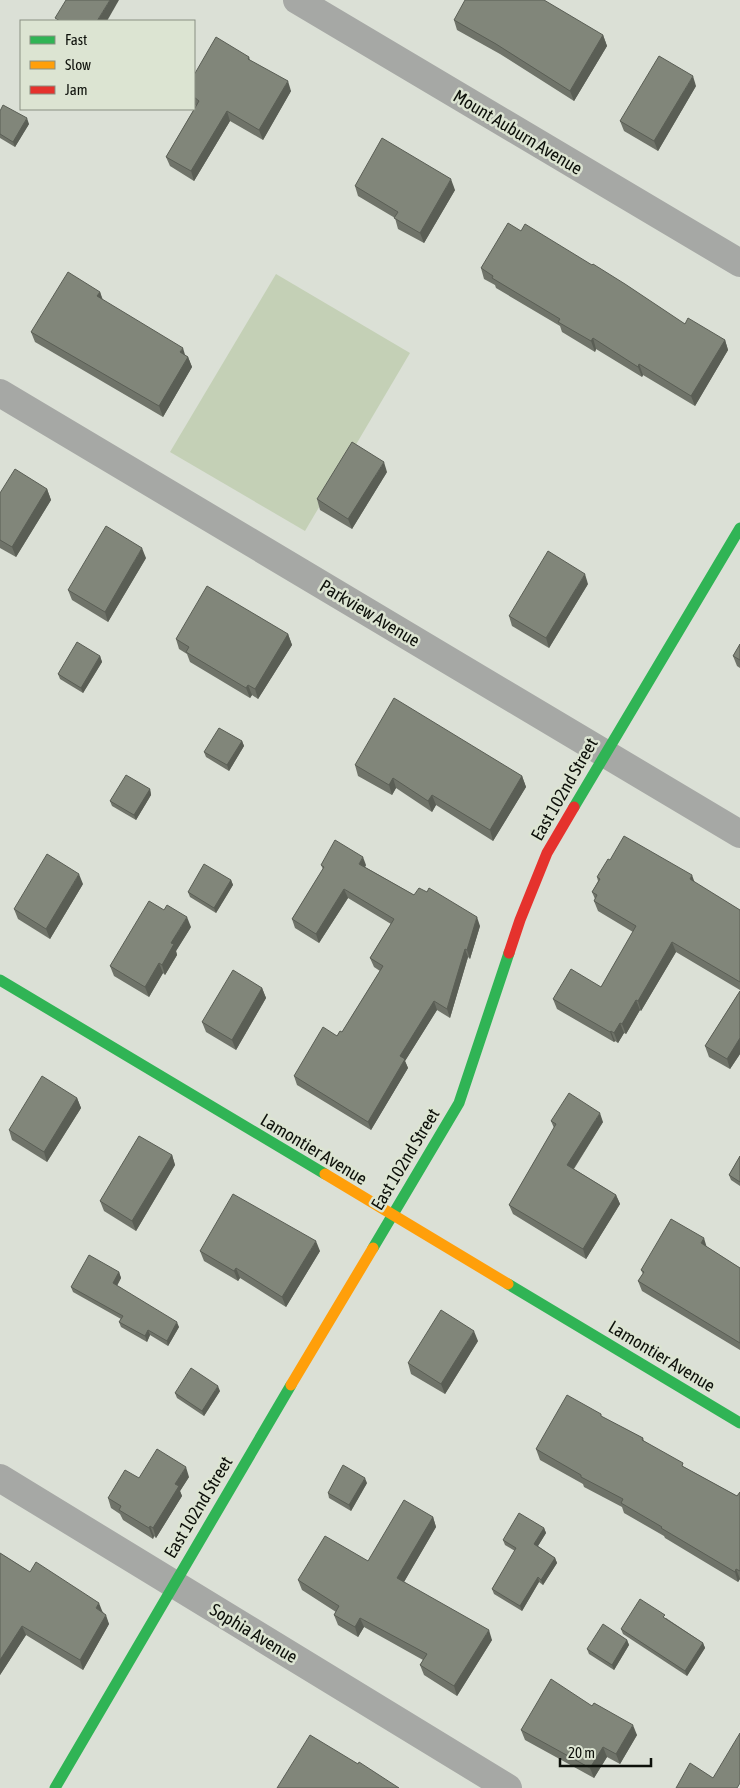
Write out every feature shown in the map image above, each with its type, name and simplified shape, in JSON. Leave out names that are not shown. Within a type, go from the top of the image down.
[{"type":"street","name":"Mount Auburn Avenue","points":[[296,0],[740,264]]},
{"type":"street","name":"Parkview Avenue","points":[[0,393],[740,834]]},
{"type":"street","name":"East 102nd Street","points":[[55,1788],[391,1215],[459,1103],[520,920],[547,853],[740,528]]},
{"type":"street","name":"Lamontier Avenue","points":[[0,980],[740,1423]]},
{"type":"street","name":"Sophia Avenue","points":[[0,1478],[508,1788]]},
{"type":"green space","points":[[276,274],[410,353],[305,531],[170,452]]},
{"type":"building","points":[[66,0],[110,0],[98,20],[58,20],[55,18]]},
{"type":"building","points":[[465,0],[544,0],[603,35],[570,91],[454,20]]},
{"type":"building","points":[[216,37],[249,57],[248,59],[288,81],[259,130],[227,111],[191,171],[166,157],[199,101],[195,98],[195,73]]},
{"type":"building","points":[[659,56],[693,76],[654,141],[620,121]]},
{"type":"building","points":[[3,105],[27,118],[13,142],[0,134],[0,111]]},
{"type":"building","points":[[382,138],[451,179],[420,233],[394,218],[398,212],[355,186]]},
{"type":"building","points":[[508,223],[521,231],[525,224],[625,284],[685,324],[688,318],[725,340],[691,396],[639,364],[638,367],[593,338],[591,341],[558,322],[560,319],[492,278],[493,276],[481,268]]},
{"type":"building","points":[[68,272],[100,292],[97,296],[183,348],[180,352],[188,357],[159,406],[31,332]]},
{"type":"building","points":[[352,442],[384,462],[348,519],[317,499]]},
{"type":"building","points":[[15,469],[47,489],[12,547],[0,540],[0,493]]},
{"type":"building","points":[[106,526],[142,548],[105,612],[68,590]]},
{"type":"building","points":[[548,551],[585,574],[546,638],[509,616]]},
{"type":"building","points":[[207,586],[288,634],[255,689],[248,685],[246,688],[186,652],[189,647],[176,639]]},
{"type":"building","points":[[77,642],[100,656],[81,688],[58,674]]},
{"type":"building","points":[[740,644],[740,660],[733,656]]},
{"type":"building","points":[[394,698],[522,776],[490,830],[432,795],[428,801],[393,778],[389,785],[355,765]]},
{"type":"building","points":[[219,728],[242,741],[227,765],[204,752]]},
{"type":"building","points":[[126,775],[150,789],[134,815],[110,801]]},
{"type":"building","points":[[624,836],[692,875],[690,879],[740,910],[740,982],[672,942],[638,1001],[636,1000],[622,1024],[620,1023],[614,1033],[553,999],[571,969],[601,987],[636,926],[594,901],[597,895],[592,892],[600,879],[597,877],[608,859],[610,860]]},
{"type":"building","points":[[335,840],[363,857],[359,864],[414,895],[419,888],[427,892],[429,888],[477,917],[447,1009],[434,1001],[400,1056],[405,1059],[368,1122],[294,1076],[323,1027],[337,1036],[340,1031],[342,1032],[383,966],[370,958],[394,919],[344,889],[316,934],[292,919],[324,867],[321,865]]},
{"type":"building","points":[[47,854],[79,874],[46,929],[14,909]]},
{"type":"building","points":[[204,864],[231,880],[214,908],[188,892]]},
{"type":"building","points":[[149,901],[164,910],[167,905],[187,917],[171,943],[174,944],[162,965],[159,963],[145,987],[110,966]]},
{"type":"building","points":[[233,970],[262,988],[232,1040],[202,1022]]},
{"type":"building","points":[[740,991],[740,1038],[727,1059],[705,1046]]},
{"type":"building","points":[[42,1076],[77,1098],[44,1152],[9,1130]]},
{"type":"building","points":[[569,1093],[600,1113],[567,1165],[616,1195],[583,1249],[509,1205],[556,1124],[551,1121]]},
{"type":"building","points":[[139,1136],[172,1155],[132,1221],[100,1201]]},
{"type":"building","points":[[740,1156],[740,1182],[729,1175]]},
{"type":"building","points":[[233,1194],[316,1241],[282,1297],[236,1268],[234,1271],[200,1251]]},
{"type":"building","points":[[671,1219],[704,1238],[701,1243],[740,1268],[740,1343],[638,1281],[644,1272],[641,1270]]},
{"type":"building","points":[[89,1255],[119,1272],[113,1283],[177,1322],[167,1341],[148,1330],[145,1336],[119,1322],[123,1316],[71,1287]]},
{"type":"building","points":[[441,1310],[474,1331],[441,1384],[408,1363]]},
{"type":"building","points":[[191,1368],[218,1386],[202,1411],[175,1393]]},
{"type":"building","points":[[567,1395],[601,1414],[601,1416],[643,1438],[642,1440],[683,1463],[682,1466],[737,1496],[740,1492],[740,1571],[736,1569],[735,1572],[661,1528],[621,1503],[623,1499],[581,1477],[581,1475],[536,1449]]},
{"type":"building","points":[[157,1449],[186,1467],[175,1484],[179,1486],[153,1528],[150,1526],[149,1528],[119,1510],[121,1506],[108,1498],[125,1470],[139,1478]]},
{"type":"building","points":[[343,1465],[365,1478],[349,1505],[328,1493]]},
{"type":"building","points":[[404,1500],[433,1517],[397,1578],[489,1630],[454,1686],[420,1665],[427,1654],[360,1618],[355,1627],[334,1615],[339,1606],[298,1580],[325,1536],[368,1561]]},
{"type":"building","points":[[519,1513],[544,1528],[534,1544],[555,1558],[541,1580],[538,1577],[520,1606],[492,1589],[516,1548],[503,1540]]},
{"type":"building","points":[[0,1553],[30,1572],[36,1562],[99,1603],[96,1608],[106,1615],[80,1660],[22,1626],[0,1660]]},
{"type":"building","points":[[640,1599],[665,1615],[663,1617],[703,1643],[685,1671],[621,1629]]},
{"type":"building","points":[[603,1624],[627,1640],[612,1665],[587,1649]]},
{"type":"building","points":[[551,1679],[592,1706],[594,1703],[633,1725],[616,1754],[603,1747],[590,1768],[521,1730]]},
{"type":"building","points":[[740,1733],[740,1783],[737,1788],[676,1788],[690,1763],[713,1778]]},
{"type":"building","points":[[310,1735],[358,1764],[359,1762],[399,1788],[277,1788]]},
{"type":"traffic: fast","points":[[574,807],[740,528]]},
{"type":"traffic: fast","points":[[373,1248],[459,1103],[509,953]]},
{"type":"traffic: fast","points":[[0,980],[325,1174]]},
{"type":"traffic: fast","points":[[508,1284],[740,1423]]},
{"type":"traffic: fast","points":[[55,1788],[291,1385]]},
{"type":"traffic: slow","points":[[325,1174],[508,1284]]},
{"type":"traffic: slow","points":[[291,1385],[373,1248]]},
{"type":"traffic: jam","points":[[509,953],[547,853],[574,807]]}]
